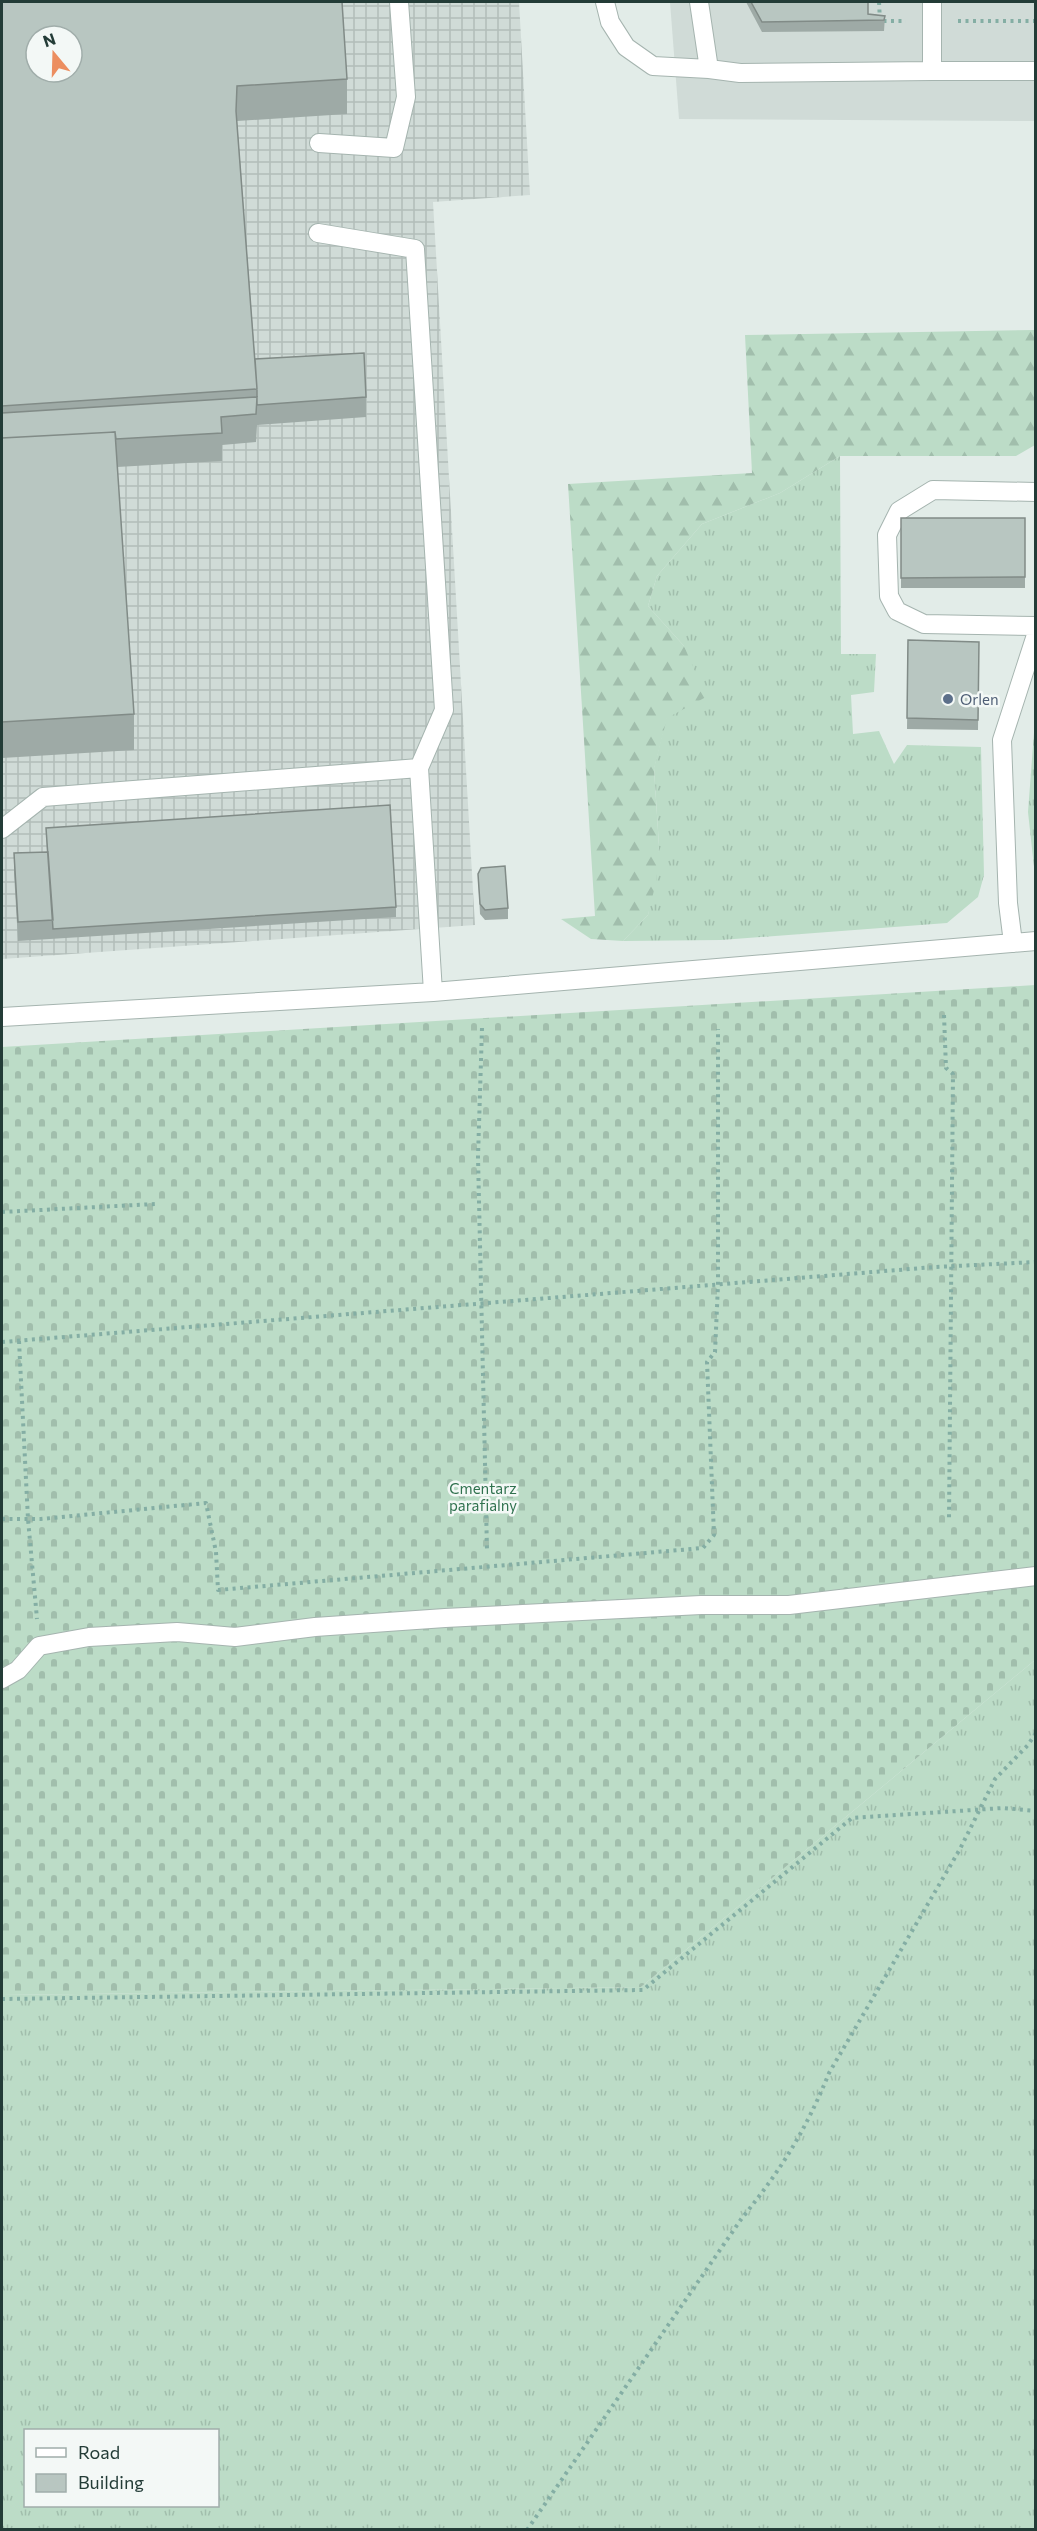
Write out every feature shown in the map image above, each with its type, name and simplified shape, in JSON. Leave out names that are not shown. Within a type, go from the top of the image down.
[{"type":"lane","points":[[319,143],[394,148],[406,97],[399,2]]},
{"type":"lane","points":[[605,2],[610,22],[626,47],[653,66],[740,73],[1035,71]]},
{"type":"lane","points":[[699,2],[710,69]]},
{"type":"lane","points":[[932,2],[932,71]]},
{"type":"lane","points":[[318,233],[414,249],[444,710],[419,768],[433,992]]},
{"type":"lane","points":[[1035,492],[933,490],[899,511],[887,535],[889,596],[897,611],[924,624],[1035,626]]},
{"type":"lane","points":[[1013,943],[1008,903],[1002,740],[1035,635]]},
{"type":"lane","points":[[2,829],[43,797],[419,768]]},
{"type":"lane","points":[[2,1017],[433,992],[1035,941]]},
{"type":"lane","points":[[2,1679],[18,1670],[39,1646],[89,1638],[177,1632],[235,1637],[315,1627],[445,1618],[700,1605],[789,1605],[1035,1575]]},
{"type":"path","points":[[944,1015],[946,1068],[953,1074],[949,1519]]},
{"type":"path","points":[[483,1028],[478,1157],[487,1550]]},
{"type":"path","points":[[2,1519],[28,1519],[206,1503],[216,1552],[218,1590],[703,1548],[714,1535],[707,1362],[715,1352],[718,1029]]},
{"type":"path","points":[[2,1212],[155,1204]]},
{"type":"path","points":[[2,1342],[1035,1262]]},
{"type":"path","points":[[19,1341],[28,1519],[39,1646]]},
{"type":"path","points":[[527,2529],[742,2218],[795,2147],[816,2106],[829,2073],[960,1849],[995,1779],[1028,1745],[1035,1733]]},
{"type":"path","points":[[2,1999],[643,1990],[852,1818],[1003,1808],[1035,1811]]},
{"type":"shaded area","points":[[2,2],[519,2],[530,195],[433,202],[475,925],[2,959]]},
{"type":"shaded area","points":[[670,2],[1035,2],[1035,121],[679,119]]},
{"type":"green space","points":[[1035,330],[1035,445],[1016,456],[840,456],[780,493],[702,524],[657,576],[648,606],[684,646],[706,697],[667,718],[654,769],[659,846],[656,882],[648,915],[623,941],[591,939],[561,919],[595,916],[568,484],[752,473],[745,335]]},
{"type":"green space","points":[[840,456],[841,654],[876,654],[874,692],[851,695],[853,734],[879,731],[894,764],[907,745],[981,747],[984,875],[978,897],[947,923],[721,940],[623,941],[648,915],[659,846],[654,768],[684,646],[648,606],[657,576],[702,524],[780,493]]},
{"type":"green space","points":[[1035,719],[1036,876],[1028,812]]},
{"type":"green space","name":"Cmentarz parafialny","points":[[1035,985],[1035,1660],[641,1987],[2,1995],[2,1047]]},
{"type":"green space","points":[[1035,1660],[1035,2529],[2,2529],[2,1995],[641,1987]]},
{"type":"building","points":[[2,2],[342,2],[347,79],[237,86],[236,111],[257,389],[2,406]]},
{"type":"building","points":[[751,2],[868,2],[868,14],[885,16],[884,20],[762,22]]},
{"type":"building","points":[[364,353],[366,397],[257,405],[255,359]]},
{"type":"building","points":[[257,397],[256,414],[221,417],[222,433],[116,439],[115,432],[2,438],[2,413]]},
{"type":"building","points":[[115,432],[134,714],[2,722],[2,438]]},
{"type":"building","points":[[901,518],[1025,518],[1025,577],[901,578]]},
{"type":"building","points":[[908,640],[979,642],[978,720],[907,718]]},
{"type":"building","points":[[390,805],[396,907],[53,929],[46,828]]},
{"type":"building","points":[[48,852],[53,920],[18,922],[14,853]]},
{"type":"building","points":[[505,866],[508,908],[485,910],[480,904],[478,874],[481,868]]},
{"type":"place","name":"Orlen","points":[[948,699]]}]
